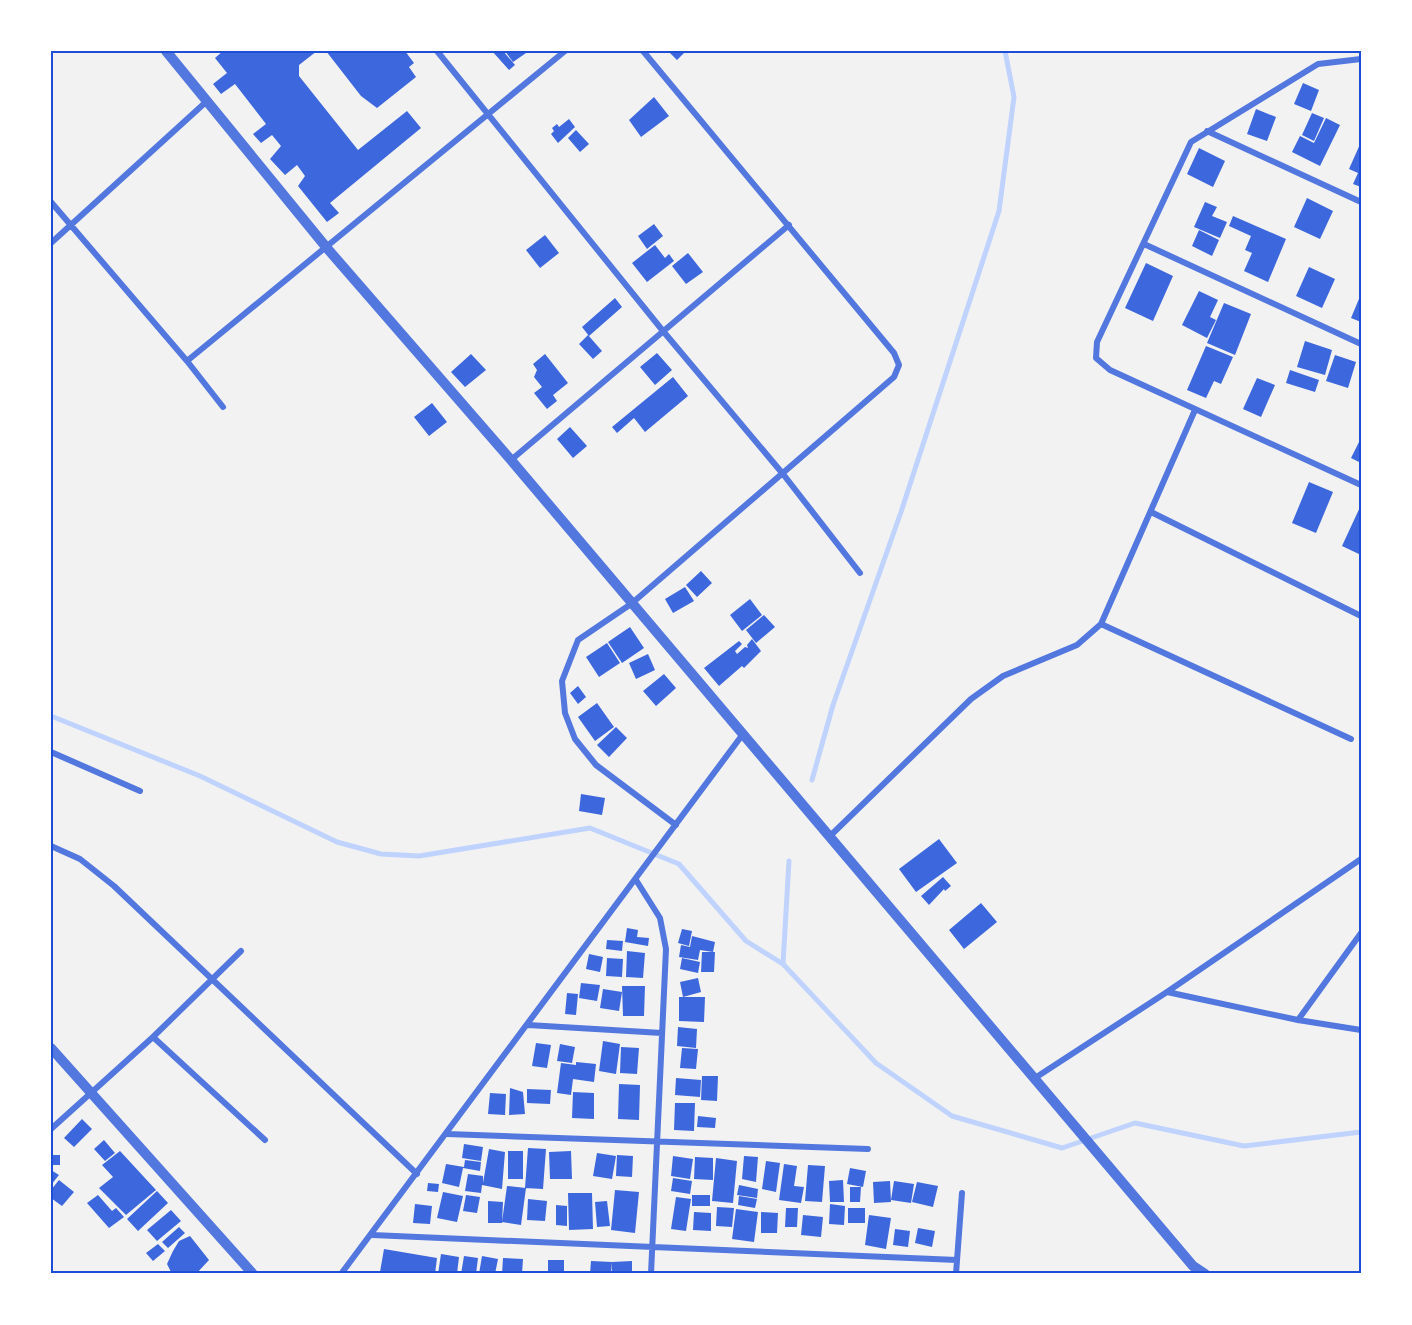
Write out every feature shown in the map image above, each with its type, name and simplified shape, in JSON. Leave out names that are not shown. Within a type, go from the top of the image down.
[{"type":"street","points":[[166,51],[326,247],[511,460],[1035,1078],[1193,1270],[1205,1274]]},
{"type":"street","points":[[437,51],[663,332],[783,474],[860,573]]},
{"type":"street","points":[[187,361],[565,51]]},
{"type":"street","points":[[644,51],[894,353],[899,365],[894,376],[783,474],[631,604],[578,640],[562,681],[565,713],[576,739],[596,765],[676,825]]},
{"type":"street","points":[[1361,59],[1318,64],[1191,142],[1098,342],[1096,358],[1110,370],[1361,485]]},
{"type":"street","points":[[51,243],[207,101]]},
{"type":"street","points":[[1207,131],[1361,202]]},
{"type":"street","points":[[51,202],[187,361],[223,407]]},
{"type":"street","points":[[511,460],[789,225]]},
{"type":"street","points":[[1144,244],[1361,344]]},
{"type":"street","points":[[829,837],[971,699],[1002,676],[1077,645],[1101,624],[1195,410]]},
{"type":"street","points":[[1151,512],[1361,616]]},
{"type":"street","points":[[1101,624],[1351,739]]},
{"type":"street","points":[[341,1274],[743,734]]},
{"type":"street","points":[[51,752],[140,791]]},
{"type":"street","points":[[51,846],[80,859],[114,886],[213,977],[417,1174]]},
{"type":"street","points":[[1035,1078],[1167,992],[1361,859]]},
{"type":"street","points":[[636,880],[660,918],[666,949],[659,1142],[651,1274]]},
{"type":"street","points":[[1298,1020],[1361,933]]},
{"type":"street","points":[[51,1129],[153,1037],[241,951]]},
{"type":"street","points":[[1167,992],[1298,1020],[1361,1030]]},
{"type":"street","points":[[528,1025],[662,1033]]},
{"type":"street","points":[[153,1037],[265,1140]]},
{"type":"street","points":[[51,1048],[253,1274]]},
{"type":"street","points":[[447,1134],[868,1149]]},
{"type":"street","points":[[956,1274],[962,1193]]},
{"type":"street","points":[[372,1235],[957,1260]]},
{"type":"building","points":[[223,51],[317,51],[299,65],[299,76],[358,150],[407,111],[421,128],[330,203],[339,213],[327,222],[298,186],[305,176],[297,165],[285,175],[270,159],[281,146],[272,135],[261,143],[253,134],[266,124],[235,84],[221,94],[213,84],[227,73],[215,58]]},
{"type":"building","points":[[326,51],[405,51],[414,63],[409,67],[416,77],[377,108],[361,96]]},
{"type":"building","points":[[492,51],[503,51],[515,65],[509,70]]},
{"type":"building","points":[[505,51],[529,51],[513,62]]},
{"type":"building","points":[[668,51],[686,51],[677,60]]},
{"type":"building","points":[[1303,83],[1319,90],[1311,111],[1294,104]]},
{"type":"building","points":[[654,97],[669,116],[641,137],[629,120]]},
{"type":"building","points":[[1256,109],[1276,117],[1267,141],[1247,134]]},
{"type":"building","points":[[1312,113],[1324,118],[1314,141],[1302,135]]},
{"type":"building","points":[[1326,118],[1340,125],[1320,166],[1292,152],[1300,136],[1314,143]]},
{"type":"building","points":[[569,119],[575,127],[558,143],[551,134],[554,131],[552,128],[557,124],[559,127]]},
{"type":"building","points":[[576,130],[589,144],[580,152],[568,138]]},
{"type":"building","points":[[1361,142],[1361,187],[1353,184],[1358,173],[1349,169]]},
{"type":"building","points":[[1199,148],[1225,161],[1213,187],[1187,174]]},
{"type":"building","points":[[1307,198],[1333,211],[1320,239],[1294,227]]},
{"type":"building","points":[[1205,202],[1217,207],[1212,216],[1227,222],[1220,238],[1194,227]]},
{"type":"building","points":[[1233,216],[1286,239],[1268,282],[1244,271],[1252,253],[1245,250],[1251,236],[1229,226]]},
{"type":"building","points":[[654,224],[663,236],[647,249],[638,236]]},
{"type":"building","points":[[1199,230],[1219,240],[1212,256],[1192,246]]},
{"type":"building","points":[[545,235],[559,253],[540,268],[526,250]]},
{"type":"building","points":[[655,245],[665,258],[669,254],[674,261],[647,282],[632,263]]},
{"type":"building","points":[[688,253],[703,272],[686,284],[672,266]]},
{"type":"building","points":[[1146,263],[1173,276],[1153,321],[1125,308]]},
{"type":"building","points":[[1309,267],[1335,279],[1322,308],[1296,296]]},
{"type":"building","points":[[1199,291],[1218,300],[1210,317],[1216,320],[1207,338],[1182,325]]},
{"type":"building","points":[[1361,294],[1361,322],[1351,318]]},
{"type":"building","points":[[615,298],[622,307],[589,336],[582,327]]},
{"type":"building","points":[[1224,303],[1251,314],[1235,355],[1207,343]]},
{"type":"building","points":[[588,335],[602,351],[593,359],[579,344]]},
{"type":"building","points":[[1305,341],[1332,350],[1325,375],[1297,367]]},
{"type":"building","points":[[1206,346],[1233,357],[1221,384],[1214,381],[1206,398],[1187,390]]},
{"type":"building","points":[[657,353],[672,370],[655,385],[640,367]]},
{"type":"building","points":[[471,354],[486,370],[465,387],[451,372]]},
{"type":"building","points":[[545,354],[568,383],[553,395],[557,401],[547,409],[534,393],[542,387],[534,377],[537,370],[533,364]]},
{"type":"building","points":[[1335,355],[1356,362],[1348,388],[1326,381]]},
{"type":"building","points":[[1290,370],[1319,380],[1315,392],[1286,383]]},
{"type":"building","points":[[673,377],[688,396],[645,432],[634,418],[617,433],[612,427]]},
{"type":"building","points":[[1257,378],[1275,385],[1261,417],[1243,409]]},
{"type":"building","points":[[432,403],[447,422],[429,436],[414,417]]},
{"type":"building","points":[[570,427],[587,446],[573,458],[557,439]]},
{"type":"building","points":[[1361,438],[1361,463],[1351,458]]},
{"type":"building","points":[[1309,482],[1333,492],[1316,533],[1292,523]]},
{"type":"building","points":[[1361,505],[1361,555],[1342,546]]},
{"type":"building","points":[[701,571],[712,583],[697,597],[686,585]]},
{"type":"building","points":[[685,587],[694,601],[673,613],[665,599]]},
{"type":"building","points":[[750,599],[762,615],[742,631],[730,615]]},
{"type":"building","points":[[764,615],[775,627],[756,643],[746,630]]},
{"type":"building","points":[[630,627],[644,648],[622,663],[608,642]]},
{"type":"building","points":[[752,639],[761,651],[744,668],[742,666],[719,686],[704,668],[739,641],[742,644],[735,651],[737,654],[745,647],[748,648],[747,645]]},
{"type":"building","points":[[607,643],[620,663],[599,677],[586,657]]},
{"type":"building","points":[[648,654],[655,670],[636,679],[629,663]]},
{"type":"building","points":[[664,674],[676,688],[656,706],[643,691]]},
{"type":"building","points":[[578,686],[586,697],[578,704],[570,693]]},
{"type":"building","points":[[597,703],[614,727],[595,741],[578,717]]},
{"type":"building","points":[[616,727],[627,738],[609,757],[597,745]]},
{"type":"building","points":[[581,794],[605,798],[602,815],[579,811]]},
{"type":"building","points":[[939,839],[957,863],[916,892],[899,869]]},
{"type":"building","points":[[943,877],[951,886],[945,891],[944,889],[929,905],[921,896]]},
{"type":"building","points":[[981,903],[997,922],[964,949],[949,930]]},
{"type":"building","points":[[627,928],[638,930],[637,937],[649,938],[648,946],[625,942]]},
{"type":"building","points":[[682,929],[692,931],[689,946],[678,943]]},
{"type":"building","points":[[692,936],[715,942],[713,952],[700,950],[698,960],[679,957],[681,945],[690,947]]},
{"type":"building","points":[[607,940],[623,941],[622,951],[606,949]]},
{"type":"building","points":[[627,951],[645,953],[643,978],[626,977]]},
{"type":"building","points":[[702,952],[715,952],[714,972],[701,972]]},
{"type":"building","points":[[589,954],[603,957],[600,972],[586,969]]},
{"type":"building","points":[[607,958],[623,959],[622,977],[606,976]]},
{"type":"building","points":[[682,958],[700,962],[698,973],[680,969]]},
{"type":"building","points":[[698,978],[701,992],[683,997],[680,982]]},
{"type":"building","points":[[581,983],[600,985],[597,1001],[579,998]]},
{"type":"building","points":[[622,986],[645,986],[644,1016],[623,1016]]},
{"type":"building","points":[[603,989],[622,992],[619,1011],[600,1008]]},
{"type":"building","points":[[567,993],[578,994],[576,1015],[565,1014]]},
{"type":"building","points":[[679,997],[705,997],[704,1022],[679,1021]]},
{"type":"building","points":[[678,1027],[697,1029],[696,1048],[677,1046]]},
{"type":"building","points":[[603,1041],[620,1044],[616,1074],[599,1071]]},
{"type":"building","points":[[536,1043],[551,1045],[547,1068],[532,1066]]},
{"type":"building","points":[[560,1044],[575,1047],[572,1063],[557,1061]]},
{"type":"building","points":[[621,1047],[639,1048],[637,1074],[620,1073]]},
{"type":"building","points":[[682,1048],[698,1049],[696,1069],[680,1068]]},
{"type":"building","points":[[576,1062],[596,1064],[594,1082],[573,1079],[571,1095],[557,1093],[561,1063],[576,1065]]},
{"type":"building","points":[[702,1076],[718,1076],[717,1101],[701,1100]]},
{"type":"building","points":[[676,1078],[701,1080],[700,1097],[675,1095]]},
{"type":"building","points":[[619,1084],[640,1085],[639,1120],[618,1119]]},
{"type":"building","points":[[510,1088],[523,1092],[525,1114],[509,1115]]},
{"type":"building","points":[[527,1089],[551,1090],[550,1104],[527,1103]]},
{"type":"building","points":[[573,1092],[594,1093],[594,1119],[572,1118]]},
{"type":"building","points":[[490,1093],[506,1094],[505,1115],[488,1114]]},
{"type":"building","points":[[675,1103],[695,1103],[694,1131],[674,1130]]},
{"type":"building","points":[[698,1116],[716,1118],[715,1128],[697,1127]]},
{"type":"building","points":[[82,1119],[92,1129],[74,1147],[64,1138]]},
{"type":"building","points":[[104,1140],[115,1153],[105,1161],[94,1149]]},
{"type":"building","points":[[464,1144],[483,1147],[481,1161],[462,1158]]},
{"type":"building","points":[[528,1148],[546,1149],[543,1189],[525,1188]]},
{"type":"building","points":[[489,1149],[505,1152],[502,1189],[482,1185],[481,1193],[465,1191],[468,1174],[483,1176],[483,1183]]},
{"type":"building","points":[[120,1151],[156,1190],[126,1215],[99,1188],[113,1177],[102,1165]]},
{"type":"building","points":[[508,1151],[523,1151],[523,1179],[508,1179]]},
{"type":"building","points":[[571,1151],[572,1179],[550,1179],[549,1152]]},
{"type":"building","points":[[597,1153],[616,1156],[612,1179],[593,1176]]},
{"type":"building","points":[[51,1155],[60,1155],[60,1165],[51,1165]]},
{"type":"building","points":[[617,1155],[633,1156],[632,1177],[616,1176]]},
{"type":"building","points":[[673,1156],[693,1159],[690,1179],[671,1176]]},
{"type":"building","points":[[744,1156],[758,1157],[756,1182],[742,1179]]},
{"type":"building","points":[[695,1157],[713,1158],[713,1180],[694,1179]]},
{"type":"building","points":[[716,1158],[737,1161],[733,1203],[712,1201]]},
{"type":"building","points":[[465,1160],[481,1162],[480,1171],[463,1168],[459,1187],[442,1183],[446,1164],[464,1167]]},
{"type":"building","points":[[766,1161],[780,1163],[776,1192],[762,1189]]},
{"type":"building","points":[[784,1164],[797,1166],[794,1186],[804,1187],[801,1203],[779,1200]]},
{"type":"building","points":[[808,1165],[825,1166],[822,1202],[805,1201]]},
{"type":"building","points":[[850,1168],[866,1171],[863,1187],[847,1184]]},
{"type":"building","points":[[51,1170],[59,1175],[51,1185]]},
{"type":"building","points":[[673,1178],[692,1181],[690,1194],[671,1191]]},
{"type":"building","points":[[59,1180],[74,1192],[62,1206],[51,1198],[51,1190]]},
{"type":"building","points":[[843,1180],[844,1202],[830,1202],[829,1181]]},
{"type":"building","points":[[890,1181],[891,1202],[874,1203],[873,1182]]},
{"type":"building","points":[[894,1181],[914,1184],[911,1203],[891,1200]]},
{"type":"building","points":[[917,1182],[938,1186],[933,1207],[912,1202]]},
{"type":"building","points":[[428,1183],[439,1184],[438,1192],[427,1191]]},
{"type":"building","points":[[739,1185],[758,1189],[757,1198],[737,1195]]},
{"type":"building","points":[[507,1186],[526,1188],[521,1225],[502,1222]]},
{"type":"building","points":[[850,1187],[861,1187],[860,1202],[850,1202]]},
{"type":"building","points":[[615,1190],[639,1192],[635,1233],[611,1230]]},
{"type":"building","points":[[157,1191],[168,1203],[138,1231],[127,1219]]},
{"type":"building","points":[[443,1192],[463,1196],[457,1222],[437,1218]]},
{"type":"building","points":[[568,1193],[592,1193],[593,1229],[569,1230]]},
{"type":"building","points":[[98,1195],[112,1211],[116,1208],[124,1217],[109,1228],[87,1203]]},
{"type":"building","points":[[466,1195],[480,1197],[477,1213],[463,1211]]},
{"type":"building","points":[[692,1195],[710,1195],[710,1206],[692,1206]]},
{"type":"building","points":[[739,1196],[757,1199],[755,1208],[738,1205]]},
{"type":"building","points":[[676,1197],[691,1199],[686,1231],[671,1229]]},
{"type":"building","points":[[528,1199],[547,1201],[545,1221],[527,1220]]},
{"type":"building","points":[[488,1201],[503,1202],[502,1223],[488,1223]]},
{"type":"building","points":[[607,1201],[610,1226],[597,1227],[595,1202]]},
{"type":"building","points":[[415,1204],[432,1206],[430,1224],[413,1223]]},
{"type":"building","points":[[830,1204],[845,1206],[844,1225],[829,1224]]},
{"type":"building","points":[[556,1205],[567,1206],[567,1226],[556,1225]]},
{"type":"building","points":[[717,1207],[734,1208],[732,1227],[716,1226]]},
{"type":"building","points":[[786,1208],[798,1208],[797,1227],[785,1227]]},
{"type":"building","points":[[848,1208],[865,1208],[865,1223],[848,1223]]},
{"type":"building","points":[[736,1209],[758,1212],[754,1242],[732,1239]]},
{"type":"building","points":[[171,1210],[181,1221],[157,1241],[147,1230]]},
{"type":"building","points":[[694,1212],[711,1213],[711,1231],[693,1230]]},
{"type":"building","points":[[761,1212],[778,1213],[777,1233],[761,1233]]},
{"type":"building","points":[[803,1215],[823,1217],[821,1237],[801,1235]]},
{"type":"building","points":[[869,1215],[891,1218],[886,1249],[865,1245]]},
{"type":"building","points":[[179,1227],[185,1233],[168,1248],[162,1242]]},
{"type":"building","points":[[918,1228],[935,1231],[932,1247],[915,1243]]},
{"type":"building","points":[[895,1229],[910,1231],[908,1247],[893,1245]]},
{"type":"building","points":[[190,1236],[209,1260],[196,1274],[172,1274],[167,1264],[173,1251],[179,1241]]},
{"type":"building","points":[[158,1244],[165,1251],[153,1261],[146,1253]]},
{"type":"building","points":[[384,1249],[437,1258],[435,1274],[380,1272]]},
{"type":"building","points":[[441,1254],[459,1257],[457,1274],[438,1274]]},
{"type":"building","points":[[464,1256],[478,1258],[476,1274],[461,1274]]},
{"type":"building","points":[[482,1256],[498,1259],[495,1274],[479,1274]]},
{"type":"building","points":[[503,1258],[523,1259],[522,1274],[502,1274]]},
{"type":"building","points":[[548,1260],[564,1260],[564,1274],[548,1274]]},
{"type":"building","points":[[591,1261],[612,1262],[611,1274],[590,1274]]},
{"type":"building","points":[[632,1261],[632,1274],[612,1274],[612,1262]]},
{"type":"waterway","points":[[812,780],[833,705],[901,512],[999,211],[1014,97],[1005,51]]},
{"type":"waterway","points":[[51,716],[200,776],[337,842],[381,854],[419,856],[590,828],[679,864],[746,941],[783,964],[876,1063],[952,1116],[1062,1148],[1135,1123],[1244,1146],[1361,1132]]},
{"type":"waterway","points":[[783,964],[789,861]]}]
